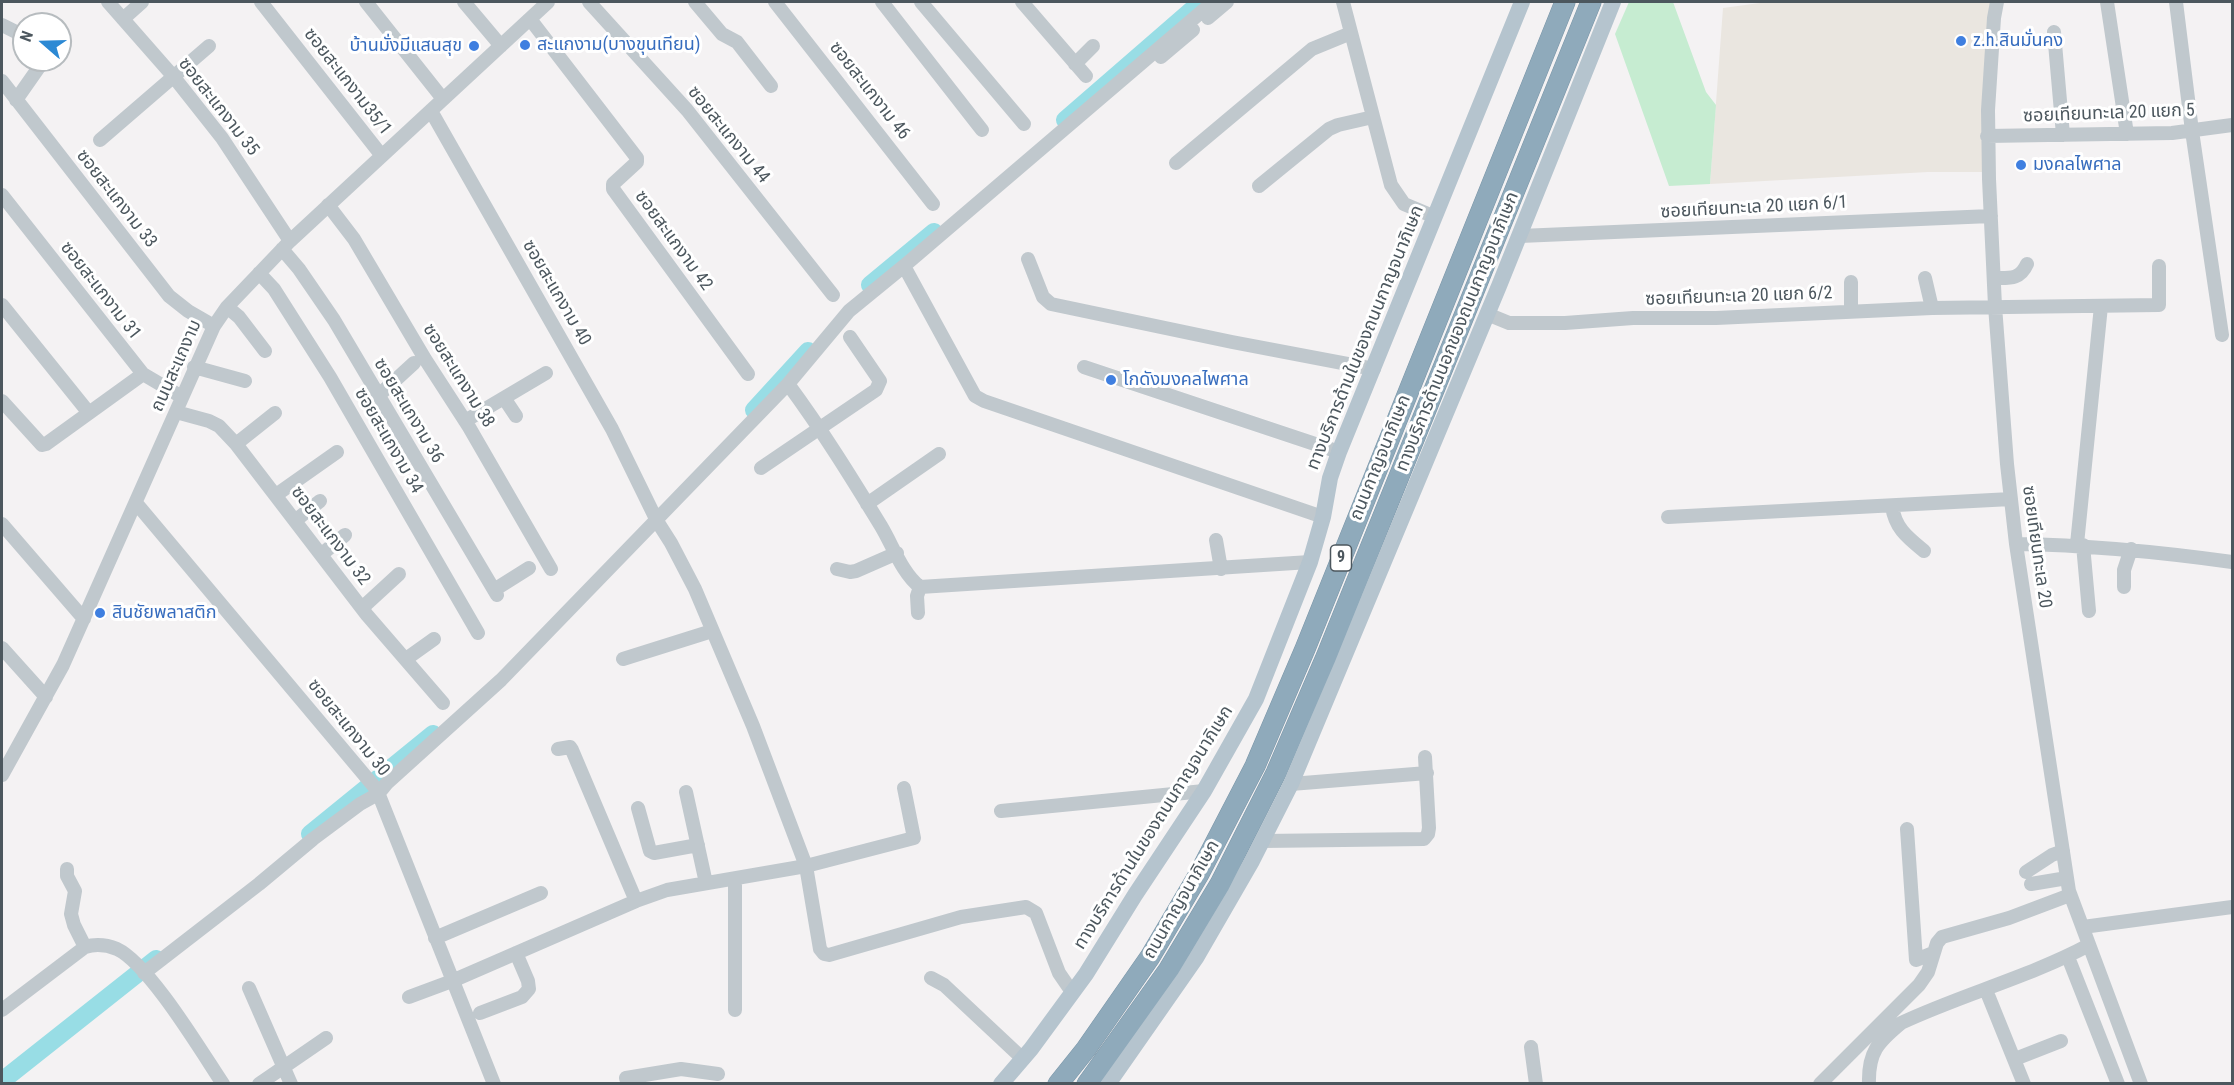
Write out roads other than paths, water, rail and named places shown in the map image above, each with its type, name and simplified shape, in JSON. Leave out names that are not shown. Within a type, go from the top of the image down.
[{"type":"highway","name":"ถนนกาญจนาภิเษก","points":[[1058,1083],[1086,1049],[1150,957],[1199,874],[1255,766],[1309,638],[1565,2]]},
{"type":"highway","name":"ถนนกาญจนาภิเษก","points":[[1087,1083],[1169,969],[1220,884],[1276,773],[1326,657],[1591,2]]},
{"type":"main road","name":"ทางบริการด้านในของถนนกาญจนาภิเษก","points":[[1001,1083],[1023,1059],[1072,992],[1204,791],[1256,699],[1310,562],[1323,517],[1330,478],[1339,452],[1522,2]]},
{"type":"main road","name":"ทางบริการด้านนอกของถนนกาญจนาภิเษก","points":[[1108,1083],[1196,958],[1263,841],[1291,784],[1520,236],[1613,2]]},
{"type":"street","name":"ซอยสะแกงาม 35","points":[[108,2],[173,76],[222,138],[286,245]]},
{"type":"street","points":[[123,19],[142,2]]},
{"type":"street","name":"ซอยสะแกงาม35/1","points":[[261,2],[382,156]]},
{"type":"street","points":[[366,2],[443,99]]},
{"type":"street","points":[[464,2],[501,46]]},
{"type":"street","name":"ถนนสะแกงาม","points":[[2,775],[46,697],[84,619],[194,367],[214,326],[227,307],[328,205],[548,2]]},
{"type":"street","name":"ซอยสะแกงาม 44","points":[[589,2],[687,110],[833,295]]},
{"type":"street","points":[[695,2],[722,34],[737,42],[771,86]]},
{"type":"street","name":"ซอยสะแกงาม 46","points":[[775,2],[933,204]]},
{"type":"street","points":[[882,2],[981,130]]},
{"type":"street","points":[[921,2],[1024,124]]},
{"type":"street","points":[[1022,2],[1086,76]]},
{"type":"street","points":[[143,972],[313,839],[378,792],[501,680],[657,521],[788,384],[849,311],[1213,2]]},
{"type":"street","points":[[1161,57],[1227,2]]},
{"type":"street","points":[[1343,2],[1391,185],[1404,204],[1435,217]]},
{"type":"street","name":"ซอยเทียนทะเล 20","points":[[1997,2],[1994,18],[1987,136],[1995,306],[2016,544],[2070,895],[2141,1083]]},
{"type":"street","points":[[2107,2],[2127,134]]},
{"type":"street","points":[[2176,2],[2192,131],[2222,335]]},
{"type":"street","name":"ซอยสะแกงาม 42","points":[[530,19],[637,158],[637,162],[613,184],[613,189],[748,374]]},
{"type":"street","points":[[2054,32],[2063,135]]},
{"type":"street","points":[[1176,163],[1312,49],[1352,33]]},
{"type":"street","points":[[100,140],[208,46]]},
{"type":"street","points":[[1075,64],[1093,46]]},
{"type":"street","points":[[16,99],[35,72]]},
{"type":"street","name":"ซอยสะแกงาม 33","points":[[2,81],[169,296],[188,311],[214,326]]},
{"type":"street","name":"ซอยสะแกงาม 40","points":[[431,111],[612,429],[657,521],[681,562],[753,726],[806,866],[820,949],[824,954],[829,955],[961,917],[1026,907],[1036,913],[1059,973],[1072,992]]},
{"type":"street","points":[[1259,186],[1329,129],[1373,117]]},
{"type":"street","name":"ซอยเทียนทะเล 20 แยก 5","points":[[1987,136],[2127,134],[2192,131],[2232,125]]},
{"type":"street","name":"ซอยสะแกงาม 31","points":[[2,195],[142,375],[182,397]]},
{"type":"street","name":"ซอยสะแกงาม 38","points":[[328,205],[354,239],[551,569]]},
{"type":"street","name":"ซอยเทียนทะเล 20 แยก 6/1","points":[[1520,236],[1990,216]]},
{"type":"street","name":"ซอยสะแกงาม 36","points":[[286,245],[299,269],[334,320],[495,593],[529,568]]},
{"type":"street","points":[[1028,259],[1042,297],[1051,304],[1374,369]]},
{"type":"street","points":[[1994,278],[2017,278],[2022,275],[2027,264]]},
{"type":"street","points":[[904,266],[975,396],[995,405],[1323,517]]},
{"type":"street","name":"ซอยเทียนทะเล 20 แยก 6/2","points":[[1487,314],[1509,323],[1565,323],[1633,318],[1716,318],[1995,306],[2159,305],[2159,266]]},
{"type":"street","name":"ซอยสะแกงาม 34","points":[[259,273],[274,289],[330,377],[478,633]]},
{"type":"street","points":[[1924,278],[1932,308]]},
{"type":"street","points":[[1851,282],[1851,311]]},
{"type":"street","points":[[2,305],[89,412]]},
{"type":"street","points":[[2089,610],[2080,545],[2101,306]]},
{"type":"street","points":[[227,307],[265,351]]},
{"type":"street","points":[[761,468],[879,386],[880,381],[850,337]]},
{"type":"street","points":[[378,396],[414,363]]},
{"type":"street","points":[[194,367],[245,381]]},
{"type":"street","points":[[1084,367],[1339,452]]},
{"type":"street","points":[[465,422],[546,373]]},
{"type":"street","points":[[2,401],[42,445],[142,375]]},
{"type":"street","points":[[788,384],[819,427],[904,568],[920,587]]},
{"type":"street","points":[[504,398],[516,416]]},
{"type":"street","name":"ซอยสะแกงาม 32","points":[[176,412],[219,426],[236,444],[362,608],[443,703]]},
{"type":"street","points":[[236,444],[275,413]]},
{"type":"street","points":[[276,495],[337,452]]},
{"type":"street","points":[[867,504],[939,454]]},
{"type":"street","points":[[1668,517],[2011,499]]},
{"type":"street","points":[[296,520],[320,501]]},
{"type":"street","name":"ซอยสะแกงาม 30","points":[[136,503],[378,792],[494,1083]]},
{"type":"street","points":[[1892,506],[1899,530],[1924,551]]},
{"type":"street","points":[[2,524],[84,619]]},
{"type":"street","points":[[322,554],[345,535]]},
{"type":"street","points":[[1216,540],[1221,569]]},
{"type":"street","points":[[2016,544],[2131,549],[2232,562]]},
{"type":"street","points":[[2124,587],[2124,570],[2131,549]]},
{"type":"street","points":[[837,569],[856,571],[897,553]]},
{"type":"street","points":[[920,587],[1310,562]]},
{"type":"street","points":[[362,608],[399,574]]},
{"type":"street","points":[[918,613],[917,596],[920,587]]},
{"type":"street","points":[[623,659],[712,631]]},
{"type":"street","points":[[406,659],[435,639]]},
{"type":"street","points":[[2,648],[46,697]]},
{"type":"street","points":[[558,749],[570,747],[572,750],[636,901]]},
{"type":"street","points":[[1263,841],[1424,839],[1429,828],[1425,757]]},
{"type":"street","points":[[1291,784],[1427,773]]},
{"type":"street","points":[[409,997],[667,890],[916,845],[904,788]]},
{"type":"street","points":[[1001,811],[1204,791]]},
{"type":"street","points":[[686,792],[706,883]]},
{"type":"street","points":[[638,808],[650,851],[654,853],[698,845]]},
{"type":"street","points":[[1907,829],[1916,960],[1933,953]]},
{"type":"street","points":[[2063,850],[2052,855],[2028,878],[2067,878]]},
{"type":"street","points":[[67,869],[67,876],[75,891],[71,914],[85,947]]},
{"type":"street","points":[[735,879],[735,1010]]},
{"type":"street","points":[[435,938],[541,893]]},
{"type":"street","points":[[1820,1083],[1919,985],[1928,972],[1937,943],[1942,937],[2009,918],[2070,895]]},
{"type":"street","points":[[2083,927],[2232,907]]},
{"type":"street","points":[[2,1010],[85,947],[92,944],[111,947],[131,959],[143,972],[165,999],[223,1083]]},
{"type":"street","points":[[1869,1083],[1869,1064],[1874,1052],[1887,1034],[1901,1023],[2068,957],[2089,945]]},
{"type":"street","points":[[480,1013],[522,997],[529,989],[528,981],[516,954]]},
{"type":"street","points":[[2068,957],[2118,1083]]},
{"type":"street","points":[[931,978],[944,985],[1023,1059]]},
{"type":"street","points":[[249,988],[291,1083]]},
{"type":"street","points":[[1986,990],[2024,1083]]},
{"type":"street","points":[[259,1083],[326,1038]]},
{"type":"street","points":[[2015,1059],[2061,1041]]},
{"type":"street","points":[[1532,1047],[1536,1083]]},
{"type":"street","points":[[628,1083],[626,1078],[681,1069],[718,1074]]},
{"type":"waterway","points":[[1065,120],[1201,2]]},
{"type":"waterway","points":[[870,285],[934,232]]},
{"type":"waterway","points":[[754,410],[808,351]]},
{"type":"waterway","points":[[310,834],[433,734]]},
{"type":"waterway","points":[[2,1081],[156,959]]},
{"type":"place","name":"z.h.สินมั่นคง","points":[[1961,41]]},
{"type":"place","name":"สะแกงาม(บางขุนเทียน)","points":[[525,45]]},
{"type":"place","name":"บ้านมั่งมีแสนสุข","points":[[474,46]]},
{"type":"place","name":"มงคลไพศาล","points":[[2021,165]]},
{"type":"place","name":"โกดังมงคลไพศาล","points":[[1111,380]]},
{"type":"place","name":"สินชัยพลาสติก","points":[[100,613]]}]
